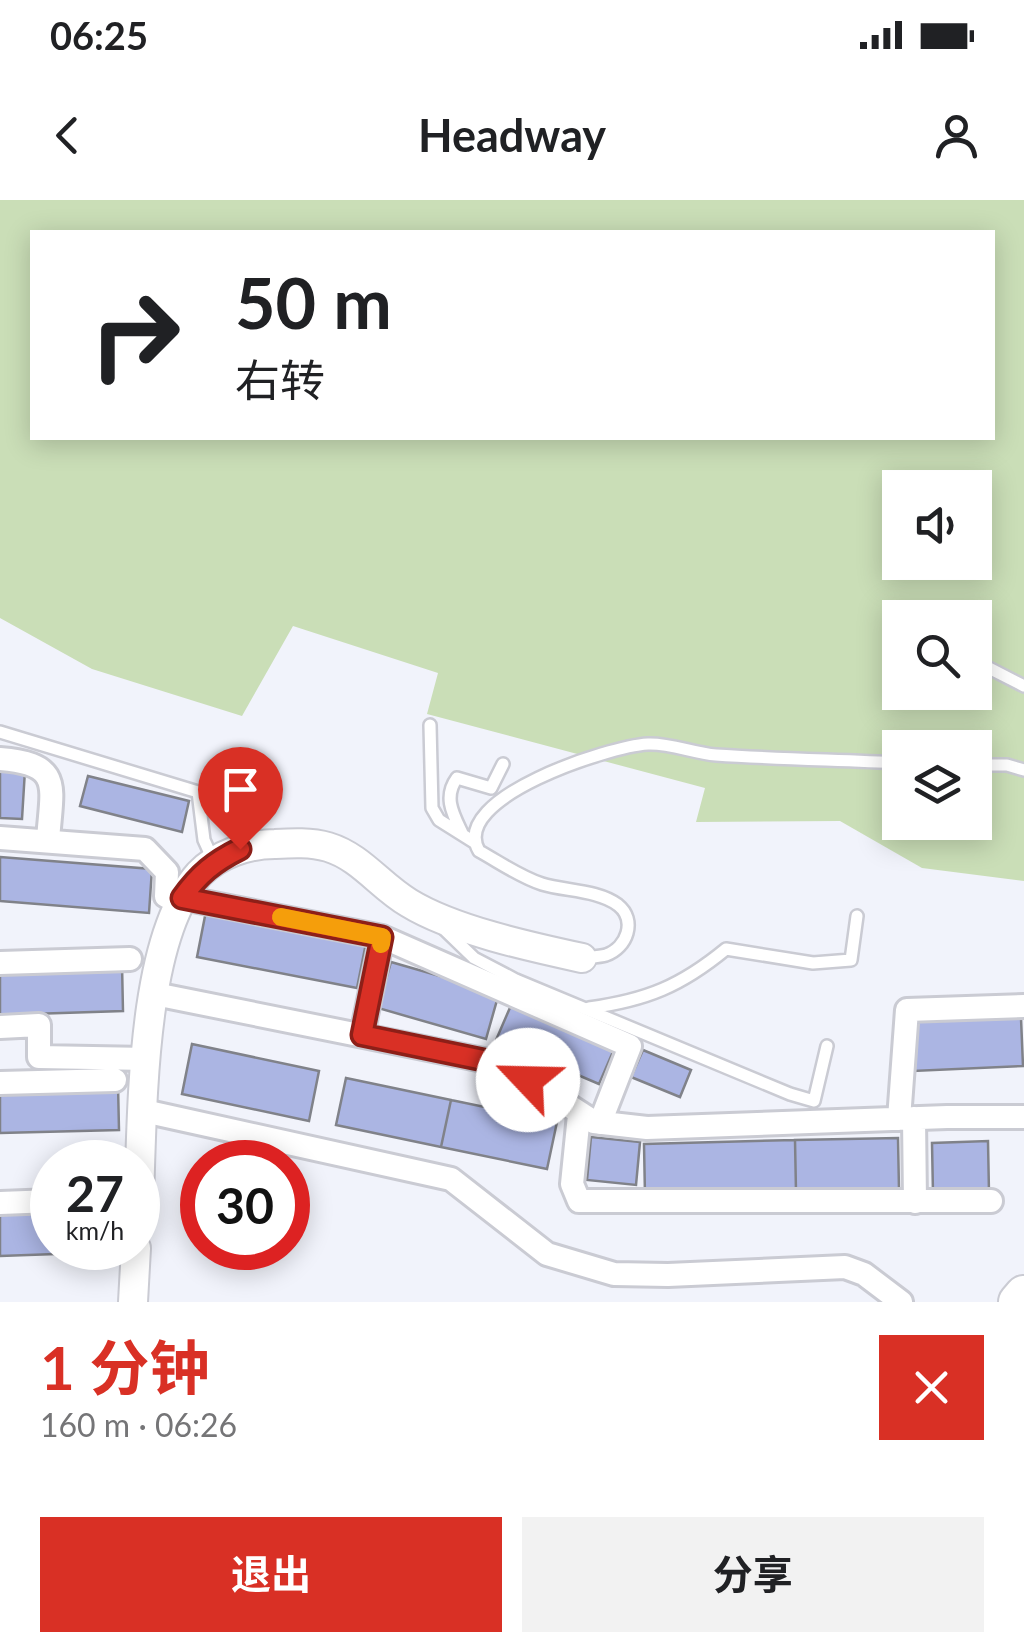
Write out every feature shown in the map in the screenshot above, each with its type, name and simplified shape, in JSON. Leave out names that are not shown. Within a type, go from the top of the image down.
[{"type":"highway","points":[[1018,1302],[1024,1295]]},
{"type":"street","points":[[0,759],[30,761],[43,769],[52,782],[48,841]]},
{"type":"street","points":[[0,838],[146,849],[168,872],[166,896],[382,937],[630,1046],[590,1119],[572,1184],[579,1201],[992,1201]]},
{"type":"street","points":[[142,1140],[147,1059],[164,950],[182,901],[200,874],[240,849],[264,844],[326,846],[349,855],[408,903],[427,912],[540,949],[582,958]]},
{"type":"street","points":[[362,1035],[382,937]]},
{"type":"street","points":[[0,964],[130,959]]},
{"type":"street","points":[[155,994],[493,1062],[517,1072],[590,1119],[647,1128],[1024,1117]]},
{"type":"street","points":[[915,1202],[906,1119],[908,1010],[1024,1006]]},
{"type":"street","points":[[0,1026],[38,1025],[39,1057],[147,1059]]},
{"type":"street","points":[[0,1082],[116,1080]]},
{"type":"street","points":[[144,1111],[451,1179],[547,1254],[614,1274],[845,1267],[864,1274],[901,1302]]},
{"type":"street","points":[[0,1203],[30,1202]]},
{"type":"street","points":[[132,1302],[134,1270]]},
{"type":"lane","points":[[992,670],[1024,686]]},
{"type":"lane","points":[[430,725],[432,808],[439,820],[469,839]]},
{"type":"lane","points":[[0,732],[198,792],[204,840],[214,862]]},
{"type":"lane","points":[[469,839],[477,822],[506,795],[582,761],[634,746],[652,744],[712,754],[882,762]]},
{"type":"lane","points":[[503,764],[491,788],[457,778],[449,800],[478,851],[538,883],[618,905],[626,915],[625,940],[608,954],[582,958]]},
{"type":"lane","points":[[992,765],[1024,770]]},
{"type":"lane","points":[[427,912],[474,958],[790,1094],[814,1101],[826,1046]]},
{"type":"lane","points":[[585,1008],[658,994],[697,973],[726,949],[813,964],[851,960],[857,916]]},
{"type":"lane","points":[[0,954],[164,950]]},
{"type":"green space","points":[[0,200],[1024,200],[1024,881],[922,868],[840,821],[696,822],[705,788],[427,714],[438,673],[293,626],[242,716],[92,669],[0,618]]},
{"type":"building","points":[[0,768],[25,770],[22,819],[0,818]]},
{"type":"building","points":[[88,776],[189,801],[182,832],[80,806]]},
{"type":"building","points":[[0,857],[152,869],[149,913],[0,901]]},
{"type":"building","points":[[206,911],[366,943],[357,988],[197,957]]},
{"type":"building","points":[[391,962],[499,993],[486,1039],[378,1008]]},
{"type":"building","points":[[122,964],[123,1011],[0,1015],[0,967]]},
{"type":"building","points":[[512,1003],[615,1047],[599,1084],[496,1040]]},
{"type":"building","points":[[1021,1018],[1023,1066],[913,1071],[911,1022]]},
{"type":"building","points":[[192,1044],[319,1071],[309,1121],[182,1094]]},
{"type":"building","points":[[643,1050],[691,1070],[680,1097],[631,1077]]},
{"type":"building","points":[[346,1078],[451,1100],[441,1147],[336,1125]]},
{"type":"building","points":[[118,1084],[119,1130],[0,1133],[0,1087]]},
{"type":"building","points":[[451,1100],[557,1122],[547,1169],[441,1147]]},
{"type":"building","points":[[591,1137],[640,1142],[636,1185],[587,1180]]},
{"type":"building","points":[[898,1138],[899,1190],[796,1192],[795,1140]]},
{"type":"building","points":[[795,1140],[796,1192],[645,1196],[644,1144]]},
{"type":"building","points":[[988,1141],[989,1193],[933,1194],[932,1143]]},
{"type":"building","points":[[30,1210],[30,1255],[0,1256],[0,1211]]},
{"type":"slow traffic","points":[[281,917],[382,937],[381,944]]},
{"type":"route","points":[[240,849],[214,862],[182,898],[382,937],[362,1035],[493,1062],[528,1080]]}]
